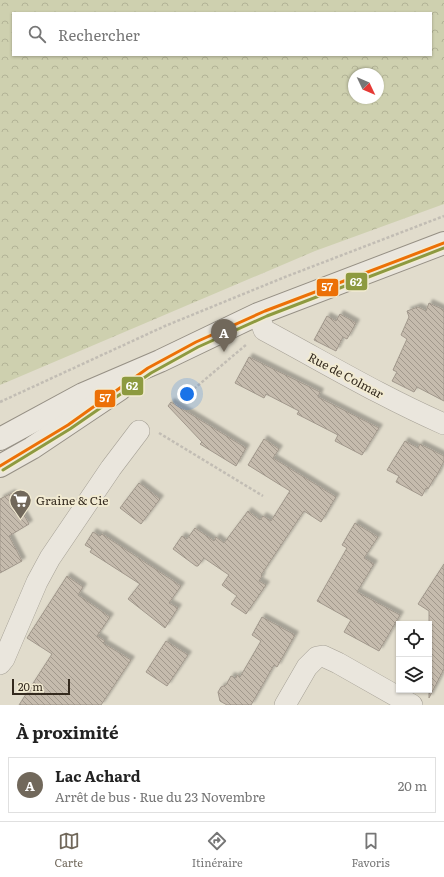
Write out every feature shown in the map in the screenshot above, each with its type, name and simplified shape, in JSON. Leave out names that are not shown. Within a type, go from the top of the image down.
[{"type":"main road","points":[[0,439],[83,394],[160,361],[258,314],[444,243]]},
{"type":"main road","points":[[0,466],[32,448],[69,424],[160,361]]},
{"type":"main road","points":[[0,427],[68,392],[83,394]]},
{"type":"street","name":"Rue de Colmar","points":[[258,314],[264,330],[358,382],[444,424]]},
{"type":"street","points":[[0,664],[4,659],[37,582],[50,558],[76,517],[139,431]]},
{"type":"street","points":[[285,705],[307,667],[317,657],[323,656],[412,705]]},
{"type":"path","points":[[0,402],[164,326],[285,277],[444,216]]},
{"type":"path","points":[[181,396],[190,393],[252,339]]},
{"type":"path","points":[[139,431],[158,433],[263,496]]},
{"type":"green space","points":[[0,0],[444,0],[444,204],[315,251],[0,385]]},
{"type":"building","points":[[429,303],[444,310],[444,401],[417,387],[414,392],[392,381],[397,372],[393,370],[407,339],[401,335],[409,317],[407,311],[418,307],[426,311]]},
{"type":"building","points":[[340,314],[356,323],[347,339],[343,337],[336,351],[314,340],[327,316],[336,321]]},
{"type":"building","points":[[249,357],[320,392],[318,397],[379,428],[362,455],[335,441],[338,435],[297,414],[299,411],[266,394],[264,398],[235,383]]},
{"type":"building","points":[[171,402],[246,448],[236,466],[200,444],[202,442],[168,406]]},
{"type":"building","points":[[264,439],[279,449],[273,458],[336,497],[321,522],[304,511],[261,575],[262,576],[259,581],[266,585],[246,614],[231,604],[237,596],[222,585],[229,575],[204,558],[198,566],[196,566],[173,549],[182,536],[187,539],[195,528],[214,541],[216,537],[224,543],[248,511],[260,520],[263,516],[271,521],[290,491],[248,465]]},
{"type":"building","points":[[405,441],[418,448],[420,444],[444,456],[444,461],[436,477],[428,489],[426,488],[422,496],[396,482],[399,476],[387,470]]},
{"type":"building","points":[[139,483],[160,499],[141,524],[120,508]]},
{"type":"building","points":[[12,493],[29,524],[9,536],[22,561],[0,573],[0,499]]},
{"type":"building","points":[[355,523],[378,537],[364,558],[374,564],[357,592],[400,615],[379,651],[344,632],[351,620],[317,601],[347,548],[342,545]]},
{"type":"building","points":[[93,532],[100,536],[102,534],[181,586],[169,603],[178,608],[165,628],[128,599],[140,584],[90,552],[92,549],[85,545]]},
{"type":"building","points":[[444,564],[444,669],[432,692],[432,621],[429,621],[429,611],[418,604]]},
{"type":"building","points":[[67,576],[83,587],[78,595],[110,617],[97,636],[105,641],[103,643],[131,660],[101,705],[19,705],[52,654],[27,638]]},
{"type":"building","points":[[262,617],[295,635],[277,667],[274,665],[251,705],[227,705],[220,701],[218,692],[221,687],[226,685],[231,676],[236,678],[237,675],[240,677],[261,641],[252,635]]},
{"type":"building","points":[[166,641],[188,655],[167,686],[146,672]]},
{"type":"transit line","name":"57","points":[[0,466],[68,425],[148,368],[196,342],[265,311],[444,243]]},
{"type":"transit line","name":"62","points":[[3,470],[70,429],[151,373],[198,347],[267,316],[444,248]]},
{"type":"place","name":"Lac Achard","points":[[224,352]]},
{"type":"place","name":"Graine & Cie","points":[[20,520]]}]
